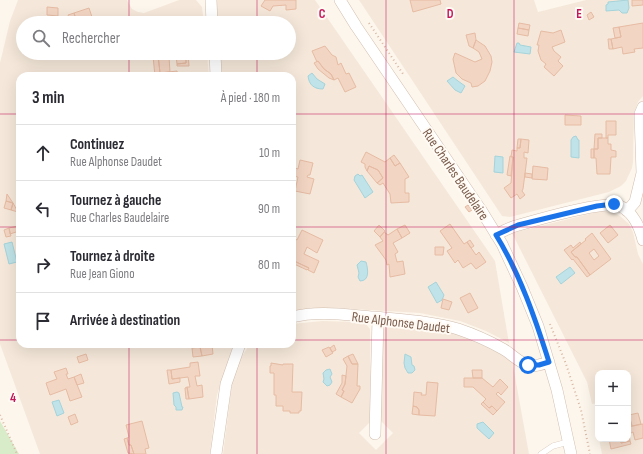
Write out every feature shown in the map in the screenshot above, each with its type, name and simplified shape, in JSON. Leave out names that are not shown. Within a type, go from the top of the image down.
[{"type":"street","points":[[211,0],[212,16]]},
{"type":"street","name":"Rue Charles Baudelaire","points":[[340,0],[496,235],[522,287],[538,326],[557,390],[571,454]]},
{"type":"street","points":[[215,60],[216,72]]},
{"type":"street","points":[[627,211],[635,202],[642,173],[640,114],[643,107]]},
{"type":"street","points":[[496,235],[518,225],[597,206],[614,204],[627,211],[635,220],[643,240]]},
{"type":"street","name":"Rue Alphonse Daudet","points":[[296,316],[318,313],[441,324],[459,329],[478,337],[502,349],[528,365],[539,365],[549,362]]},
{"type":"street","points":[[375,434],[378,318]]},
{"type":"street","points":[[216,454],[226,384],[239,348]]},
{"type":"lane","points":[[541,454],[554,446],[568,442]]},
{"type":"path","points":[[0,415],[17,454]]},
{"type":"shaded area","points":[[18,0],[127,0],[132,9],[144,13],[179,0],[196,0],[202,7],[203,16],[16,16],[16,60],[208,60],[209,72],[16,72],[16,348],[233,348],[217,395],[210,454],[40,454],[0,344],[0,63],[10,21]]},
{"type":"shaded area","points":[[216,0],[315,0],[495,261],[509,343],[486,331],[460,321],[420,313],[335,308],[313,308],[296,310],[296,72],[222,72],[221,60],[296,60],[296,16],[217,16]]},
{"type":"shaded area","points":[[359,0],[534,0],[538,12],[586,0],[643,0],[643,96],[638,102],[634,114],[633,162],[626,181],[621,186],[609,192],[510,217],[502,216]]},
{"type":"shaded area","points":[[601,211],[614,213],[629,224],[633,232],[638,254],[643,264],[643,454],[602,454],[600,442],[631,442],[631,370],[595,370],[595,404],[592,404],[587,382],[512,233]]},
{"type":"shaded area","points":[[322,321],[359,322],[365,323],[370,329],[371,421],[359,433],[376,450],[393,433],[381,421],[381,336],[385,327],[394,324],[415,325],[453,333],[480,343],[512,360],[529,454],[223,454],[232,383],[240,359],[247,348],[296,348],[296,324]]},
{"type":"green space","points":[[0,421],[19,454],[0,454]]},
{"type":"water","points":[[628,0],[629,8],[627,13],[622,13],[619,10],[606,11],[606,5],[608,2]]},
{"type":"water","points":[[517,43],[531,47],[530,54],[514,52]]},
{"type":"water","points":[[312,73],[317,79],[325,84],[323,89],[317,88],[311,84],[308,76]]},
{"type":"water","points":[[453,77],[465,86],[461,93],[455,90],[447,81]]},
{"type":"water","points":[[576,136],[579,140],[579,158],[571,157],[571,140]]},
{"type":"water","points":[[495,156],[503,157],[503,173],[494,172]]},
{"type":"water","points":[[358,174],[360,176],[362,175],[373,192],[365,198],[354,180],[355,176]]},
{"type":"water","points":[[12,242],[16,262],[9,264],[4,244]]},
{"type":"water","points":[[361,261],[366,262],[368,274],[365,279],[360,281],[358,277],[359,273],[357,265]]},
{"type":"water","points":[[570,267],[575,273],[561,284],[556,277]]},
{"type":"water","points":[[436,282],[444,295],[442,300],[437,303],[428,287]]},
{"type":"water","points":[[405,354],[411,357],[412,365],[414,366],[415,370],[412,373],[408,373],[405,368]]},
{"type":"water","points":[[330,369],[332,374],[330,377],[332,382],[327,386],[323,382],[323,373]]},
{"type":"water","points":[[173,393],[179,393],[183,407],[182,410],[176,410],[174,405]]},
{"type":"water","points":[[59,400],[64,413],[57,416],[52,402]]},
{"type":"water","points":[[483,422],[494,433],[489,439],[477,428],[477,424]]},
{"type":"building","points":[[265,0],[296,0],[296,9],[286,10],[286,5],[273,6],[270,11],[261,6]]},
{"type":"building","points":[[410,0],[440,0],[441,4],[413,12]]},
{"type":"building","points":[[632,0],[643,0],[643,5],[632,6]]},
{"type":"building","points":[[47,7],[58,8],[58,16],[47,15]]},
{"type":"building","points":[[89,8],[92,16],[75,16],[74,13]]},
{"type":"building","points":[[591,12],[594,17],[589,20],[587,15]]},
{"type":"building","points":[[74,13],[75,16],[68,16]]},
{"type":"building","points":[[519,23],[530,25],[529,30],[518,28]]},
{"type":"building","points":[[643,23],[643,48],[634,49],[635,52],[623,54],[622,47],[613,49],[611,39],[621,37],[619,27]]},
{"type":"building","points":[[619,27],[621,37],[615,38],[613,28]]},
{"type":"building","points":[[518,28],[529,30],[528,36],[517,34]]},
{"type":"building","points":[[561,30],[565,42],[552,47],[561,57],[558,61],[563,66],[554,76],[544,67],[546,64],[541,60],[538,51],[539,45],[537,45],[541,31],[553,33]]},
{"type":"building","points":[[475,33],[476,40],[473,48],[469,46],[466,35]]},
{"type":"building","points":[[608,39],[611,39],[613,49],[609,49]]},
{"type":"building","points":[[476,40],[485,46],[491,56],[492,62],[490,71],[485,81],[478,86],[472,87],[471,83],[462,79],[456,73],[453,59],[455,53],[475,62],[482,59],[479,52],[473,48]]},
{"type":"building","points":[[325,46],[332,55],[336,57],[338,65],[341,63],[346,74],[349,73],[356,87],[345,92],[338,78],[334,80],[331,74],[324,69],[318,61],[317,62],[312,51]]},
{"type":"building","points":[[153,60],[159,60],[160,72],[155,72]]},
{"type":"building","points":[[159,60],[169,60],[170,72],[160,72]]},
{"type":"building","points":[[176,60],[186,60],[186,63],[177,64]]},
{"type":"building","points":[[186,60],[189,60],[189,66],[177,66],[177,64],[186,63]]},
{"type":"building","points":[[318,61],[324,69],[331,74],[334,80],[318,69],[314,63]]},
{"type":"building","points":[[565,115],[581,116],[581,125],[565,125]]},
{"type":"building","points":[[606,121],[616,121],[616,135],[608,135],[608,138],[606,138]]},
{"type":"building","points":[[595,134],[602,134],[602,138],[598,138],[598,149],[594,149]]},
{"type":"building","points":[[598,138],[608,138],[608,144],[611,144],[611,150],[616,151],[616,157],[611,157],[610,174],[597,174],[594,149],[598,149]]},
{"type":"building","points":[[518,139],[521,139],[520,148],[517,148]]},
{"type":"building","points":[[521,139],[529,140],[528,153],[524,152],[524,158],[527,158],[522,191],[525,195],[520,199],[517,194],[511,198],[504,188],[511,183],[513,157],[511,157],[512,150],[517,151],[517,148],[520,148]]},
{"type":"building","points":[[591,149],[594,149],[594,158],[591,158]]},
{"type":"building","points":[[366,152],[385,162],[390,158],[395,166],[400,163],[409,177],[405,179],[405,193],[409,193],[409,202],[391,203],[390,194],[383,183],[380,185],[377,183],[383,178],[378,170],[369,166],[367,171],[365,164],[361,162]]},
{"type":"building","points":[[394,155],[400,163],[395,166],[390,158]]},
{"type":"building","points":[[510,156],[513,157],[511,176],[507,175]]},
{"type":"building","points":[[300,160],[313,163],[310,175],[307,177],[314,179],[310,194],[296,191],[298,177],[296,177],[296,168],[298,169]]},
{"type":"building","points":[[369,166],[378,170],[383,178],[377,183],[367,171]]},
{"type":"building","points":[[533,166],[548,168],[547,180],[532,179]]},
{"type":"building","points":[[525,173],[532,174],[532,178],[525,177]]},
{"type":"building","points":[[7,194],[13,203],[6,201]]},
{"type":"building","points":[[6,201],[13,203],[11,210],[4,208]]},
{"type":"building","points":[[13,203],[16,211],[11,210]]},
{"type":"building","points":[[468,205],[472,210],[469,212],[465,207]]},
{"type":"building","points":[[450,224],[464,244],[467,242],[476,255],[479,252],[486,262],[476,269],[471,263],[463,268],[458,260],[455,263],[447,251],[452,248],[440,231]]},
{"type":"building","points":[[379,225],[385,231],[380,237],[374,231]]},
{"type":"building","points":[[405,225],[410,233],[402,238],[397,229]]},
{"type":"building","points":[[610,225],[618,235],[608,243],[600,233]]},
{"type":"building","points":[[16,226],[16,232],[10,234],[9,228]]},
{"type":"building","points":[[9,228],[11,236],[6,237],[4,230]]},
{"type":"building","points":[[397,229],[402,238],[393,243],[398,252],[395,254],[397,262],[403,261],[405,274],[390,277],[389,264],[387,265],[386,260],[375,245],[383,241],[380,237],[384,232],[388,235]]},
{"type":"building","points":[[302,230],[323,240],[317,253],[307,247],[304,254],[319,261],[314,273],[308,270],[309,268],[296,262],[297,240]]},
{"type":"building","points":[[592,233],[611,259],[590,275],[577,257],[575,257],[571,252],[586,240],[585,239]],"holes":[[[594,249],[599,256],[594,260],[589,253]]]},
{"type":"building","points":[[470,240],[474,246],[471,248],[467,242]]},
{"type":"building","points":[[580,242],[581,244],[571,252],[575,257],[577,257],[590,275],[587,277],[564,250],[571,245],[573,248]]},
{"type":"building","points":[[435,247],[444,247],[443,255],[435,255]]},
{"type":"building","points":[[296,262],[309,268],[307,270],[296,265]]},
{"type":"building","points":[[470,293],[478,308],[468,313],[460,298]]},
{"type":"building","points":[[443,299],[452,302],[449,310],[441,308]]},
{"type":"building","points":[[334,345],[336,350],[332,352],[330,348]]},
{"type":"building","points":[[329,347],[333,353],[326,357],[322,350]]},
{"type":"building","points":[[192,348],[200,348],[202,356],[193,357]]},
{"type":"building","points":[[200,348],[212,348],[213,354],[202,356]]},
{"type":"building","points":[[86,354],[88,360],[79,363],[77,357]]},
{"type":"building","points":[[353,354],[358,364],[352,364],[348,356]]},
{"type":"building","points":[[348,356],[352,364],[358,364],[357,386],[360,386],[360,389],[352,403],[341,397],[344,391],[342,390],[345,384],[347,366],[343,359]]},
{"type":"building","points":[[198,362],[200,376],[195,376],[197,386],[202,385],[203,397],[189,399],[187,387],[190,387],[188,377],[172,379],[171,370],[190,367],[190,363]]},
{"type":"building","points":[[271,363],[283,365],[293,364],[292,392],[302,392],[301,411],[299,411],[299,413],[283,411],[283,406],[276,406],[276,395],[274,395],[274,373],[270,373]]},
{"type":"building","points":[[66,368],[68,379],[74,377],[82,397],[70,401],[66,389],[50,395],[46,383],[57,379],[54,372]]},
{"type":"building","points":[[167,370],[171,370],[172,379],[180,378],[180,382],[169,384]]},
{"type":"building","points":[[472,370],[482,370],[482,378],[473,378]]},
{"type":"building","points":[[81,374],[84,383],[77,385],[74,377]]},
{"type":"building","points":[[342,375],[346,376],[345,384],[342,390],[344,391],[341,397],[336,394],[342,383]]},
{"type":"building","points":[[464,378],[482,378],[493,387],[500,379],[508,387],[501,395],[498,392],[496,394],[505,402],[497,411],[492,406],[489,408],[483,402],[486,399],[473,387],[464,387]]},
{"type":"building","points":[[427,382],[438,383],[435,416],[419,415],[419,410],[417,407],[413,406],[414,392],[422,393],[421,395],[426,395]]},
{"type":"building","points":[[187,387],[189,399],[186,399],[185,388]]},
{"type":"building","points":[[483,402],[489,408],[492,406],[497,411],[493,415],[481,404]]},
{"type":"building","points":[[413,406],[417,407],[419,410],[419,415],[412,414]]},
{"type":"building","points":[[638,413],[641,424],[632,426],[631,415]]},
{"type":"building","points":[[75,414],[78,422],[71,425],[68,417]]},
{"type":"building","points":[[142,421],[149,448],[145,449],[146,454],[134,454],[127,438],[129,437],[126,425]]},
{"type":"building","points":[[643,424],[643,438],[635,440],[633,432],[631,433],[631,426]]},
{"type":"building","points":[[127,438],[134,454],[128,453],[124,439]]},
{"type":"building","points":[[610,442],[630,442],[631,444],[611,449]]},
{"type":"route","points":[[528,365],[533,366],[549,362],[538,326],[522,287],[502,244],[496,235],[518,225],[597,206],[614,204]]}]
